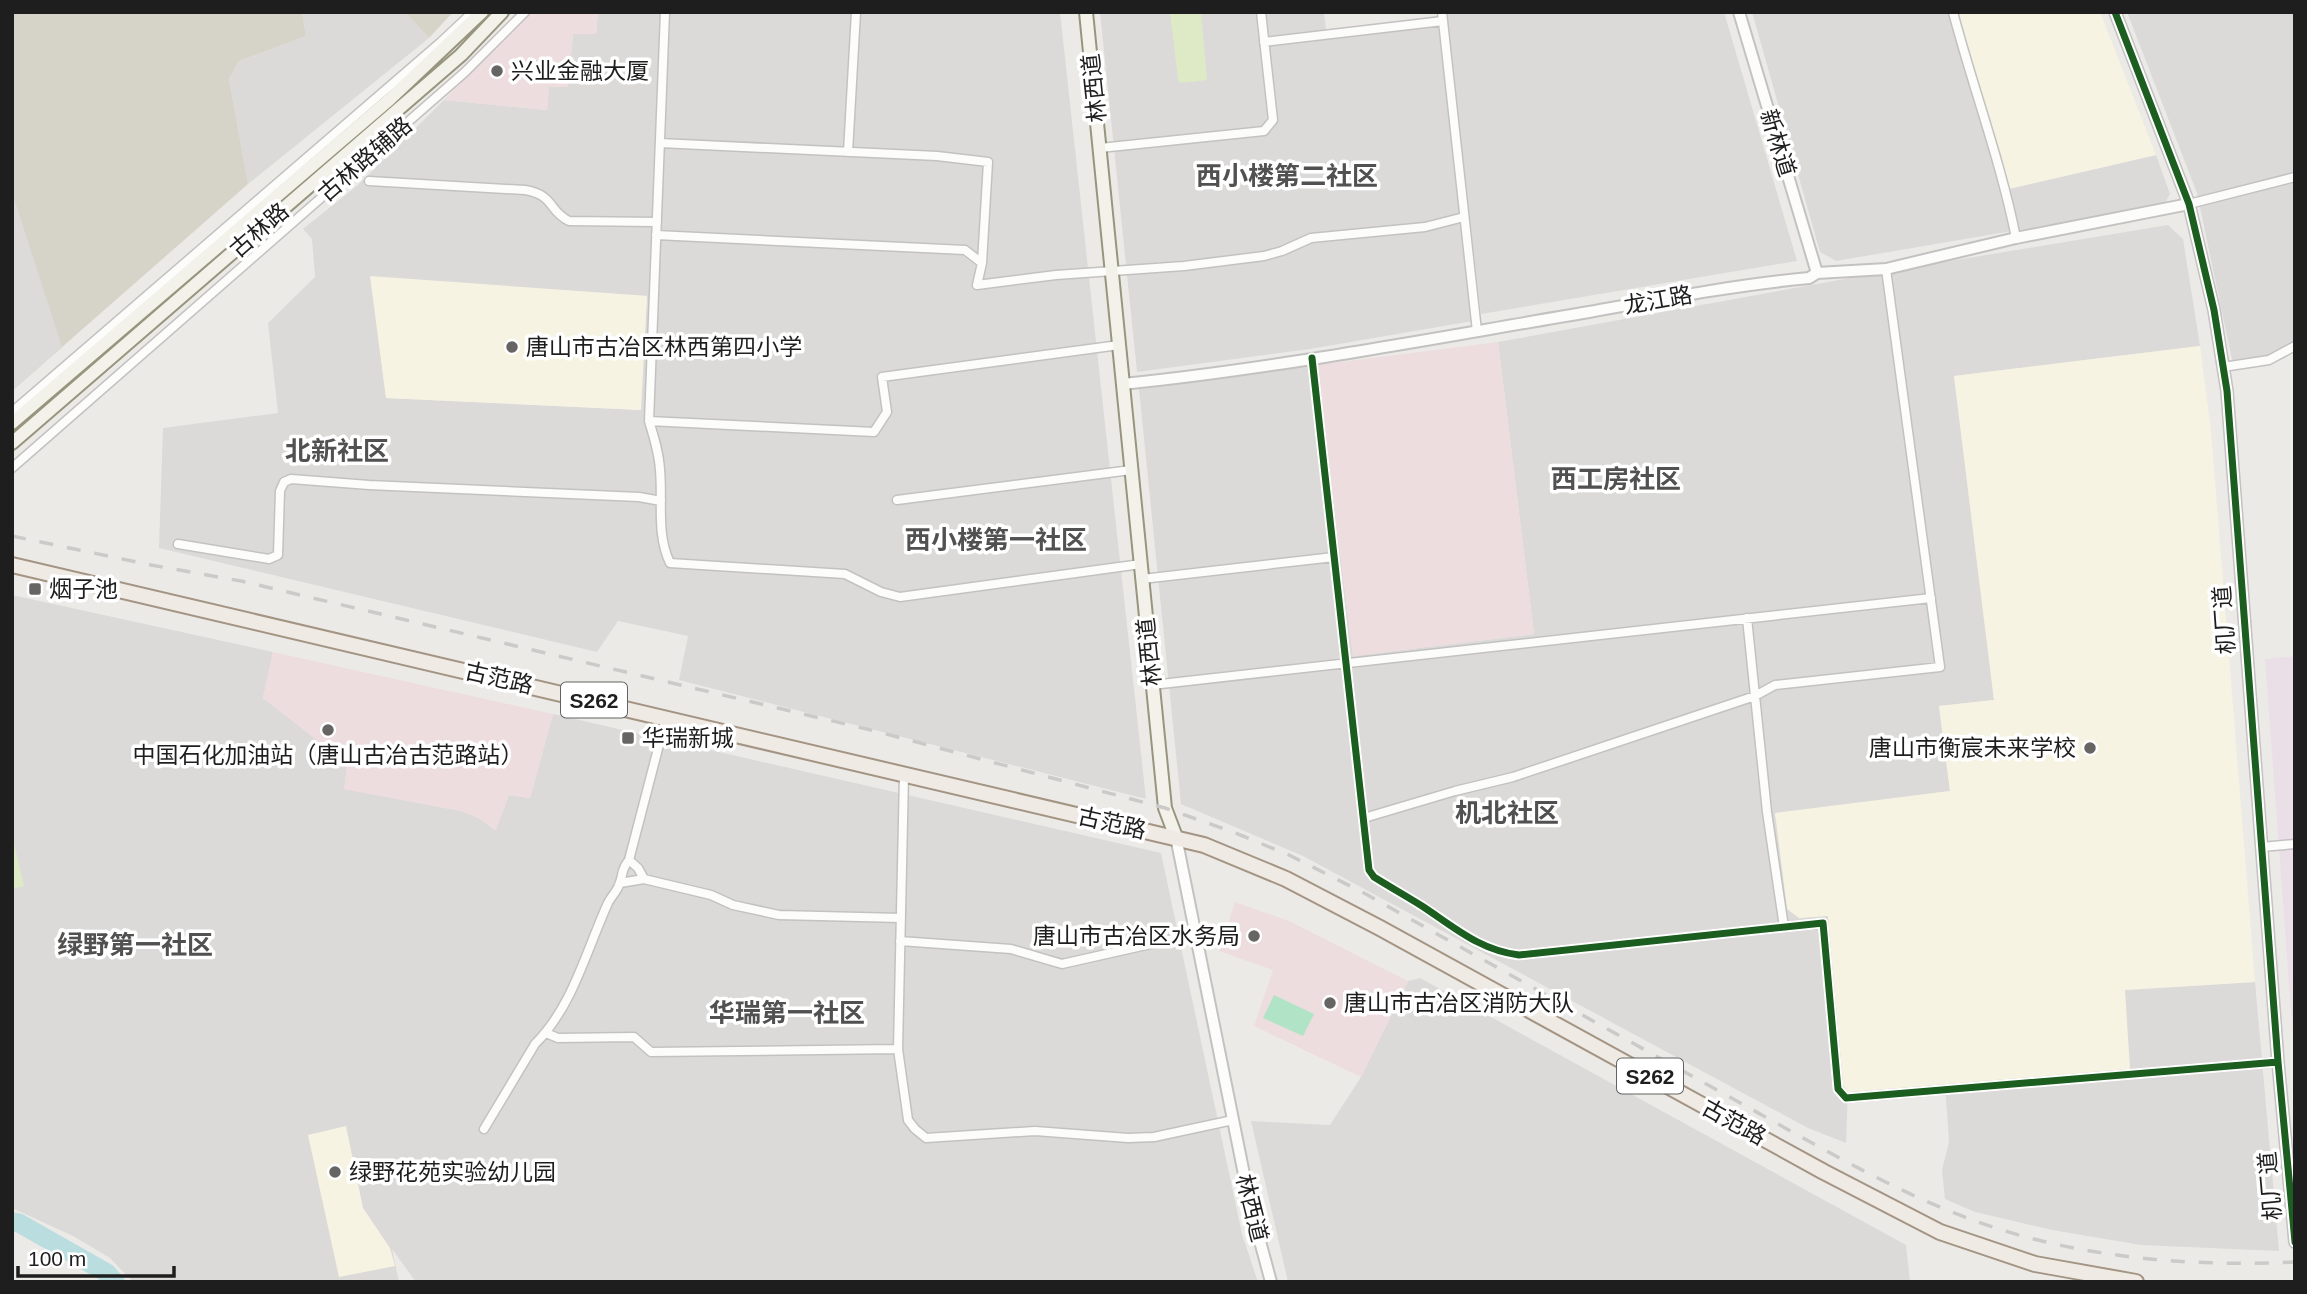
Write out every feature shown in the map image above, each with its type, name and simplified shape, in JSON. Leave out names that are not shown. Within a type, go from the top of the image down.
[{"type":"main road","name":"古林路","points":[[12,423],[389,100],[482,12]]},
{"type":"main road","name":"古林路","points":[[12,443],[461,55],[502,12]]},
{"type":"main road","name":"林西道","points":[[1086,12],[1165,808],[1176,837]]},
{"type":"main road","name":"古范路","points":[[12,565],[1204,845],[1298,886],[1552,1021],[1824,1172],[1940,1232],[2035,1264],[2092,1278],[2136,1282]]},
{"type":"street","points":[[12,412],[441,43],[473,12]]},
{"type":"street","name":"古林路辅路","points":[[12,468],[465,72],[525,12]]},
{"type":"street","points":[[666,12],[649,421],[659,458],[662,547],[670,563],[845,574],[889,595],[900,597],[1140,564]]},
{"type":"street","points":[[849,152],[856,12]]},
{"type":"street","points":[[1100,148],[1264,131],[1273,120],[1261,12]]},
{"type":"street","name":"新林道","points":[[1739,12],[1817,273]]},
{"type":"street","points":[[1953,12],[2008,195],[2016,238]]},
{"type":"street","name":"机厂道","points":[[2115,12],[2189,204],[2214,310],[2227,391],[2277,1062],[2295,1242]]},
{"type":"street","points":[[1264,42],[1443,17],[1477,331]]},
{"type":"street","points":[[660,143],[937,156],[988,162],[982,263],[977,285],[1264,256],[1311,238],[1425,227],[1464,217]]},
{"type":"street","points":[[2189,204],[2295,177]]},
{"type":"street","points":[[369,181],[525,190],[541,193],[569,221],[657,222]]},
{"type":"street","name":"龙江路","points":[[1123,384],[1194,377],[1717,290],[1809,278],[1817,273],[1886,269],[2016,238],[2189,204]]},
{"type":"street","points":[[656,235],[965,250],[982,263]]},
{"type":"street","points":[[1364,818],[1513,777],[1755,696],[1775,685],[1940,667],[1886,269]]},
{"type":"street","points":[[649,421],[874,432],[887,412],[882,377],[1119,345]]},
{"type":"street","points":[[2223,367],[2269,360],[2295,346]]},
{"type":"street","points":[[1312,358],[1369,870],[1374,877],[1423,907],[1458,933],[1489,949],[1519,955],[1823,923],[1838,1089],[1846,1098],[2277,1062]]},
{"type":"street","points":[[897,500],[1131,470]]},
{"type":"street","points":[[178,544],[269,559],[278,555],[280,491],[284,482],[291,479],[639,497],[661,501]]},
{"type":"street","points":[[1142,579],[1334,557]]},
{"type":"street","points":[[1152,685],[1931,598]]},
{"type":"street","points":[[1747,618],[1767,812],[1784,927]]},
{"type":"street","points":[[484,1129],[535,1044],[546,1033],[573,990],[609,902],[620,883],[621,870],[629,860],[666,717]]},
{"type":"street","points":[[904,775],[898,1049],[908,1120],[915,1129],[926,1138],[1035,1131],[1128,1138],[1154,1137],[1233,1120]]},
{"type":"street","name":"林西道","points":[[1176,837],[1250,1204],[1272,1282]]},
{"type":"street","points":[[2261,847],[2295,844]]},
{"type":"street","points":[[629,860],[638,868],[644,879]]},
{"type":"street","points":[[620,883],[644,879],[711,895],[733,905],[779,915],[901,918]]},
{"type":"street","points":[[900,941],[1011,949],[1062,964],[1195,934]]},
{"type":"street","points":[[546,1033],[558,1038],[634,1037],[651,1052],[898,1049]]},
{"type":"shaded area","points":[[12,12],[302,12],[306,36],[239,61],[229,79],[248,184],[12,391]]},
{"type":"shaded area","points":[[302,12],[405,12],[429,38],[248,184],[229,79],[239,61],[306,36]]},
{"type":"shaded area","points":[[405,12],[453,12],[429,38]]},
{"type":"shaded area","points":[[532,12],[598,12],[596,34],[573,34],[568,87],[549,87],[547,110],[444,100]]},
{"type":"shaded area","points":[[598,12],[1060,12],[1146,799],[679,680],[688,636],[618,621],[597,652],[159,548],[163,428],[278,413],[268,323],[315,277],[312,239],[303,229],[358,185],[444,100],[547,110],[549,86],[568,87],[573,34],[596,34]],"holes":[[[371,277],[647,296],[640,410],[386,398]]]},
{"type":"shaded area","points":[[1100,12],[1324,12],[1326,30],[1437,16],[1473,321],[1310,349],[1137,372]]},
{"type":"shaded area","points":[[1446,12],[1724,12],[1797,261],[1481,314]]},
{"type":"shaded area","points":[[1752,12],[1949,12],[1965,72],[1974,69],[2009,189],[2156,155],[2170,194],[2164,205],[1836,261],[1820,252]]},
{"type":"shaded area","points":[[1958,12],[2100,12],[2156,155],[2008,189]]},
{"type":"shaded area","points":[[2127,12],[2295,12],[2295,348],[2267,356],[2232,360],[2197,193]]},
{"type":"shaded area","points":[[12,192],[62,347],[12,391]]},
{"type":"shaded area","points":[[2168,225],[2183,239],[2200,346],[1954,376],[1994,700],[1939,706],[1950,791],[1775,814],[1799,918],[1828,915],[1838,1078],[1848,1092],[1846,1143],[1808,1128],[1303,856],[1181,804],[1139,389],[1317,365],[1353,656],[1534,634],[1498,342],[1883,272]]},
{"type":"shaded area","name":"唐山市古冶区林西第四小学","points":[[370,276],[647,296],[641,410],[386,398]]},
{"type":"shaded area","points":[[1498,342],[1534,634],[1353,656],[1317,365]]},
{"type":"shaded area","name":"唐山市衡宸未来学校","points":[[2200,346],[2211,431],[2255,982],[2125,990],[2130,1070],[1848,1092],[1838,1078],[1828,916],[1799,918],[1787,909],[1775,813],[1950,791],[1939,706],[1994,700],[1954,376]]},
{"type":"shaded area","name":"华瑞新城","points":[[12,595],[273,652],[263,698],[347,763],[345,789],[461,811],[479,818],[495,830],[509,795],[530,798],[553,714],[1161,853],[1242,1234],[1258,1282],[416,1282],[392,1249],[399,1282],[133,1282],[110,1258],[73,1236],[12,1208]]},
{"type":"shaded area","points":[[273,652],[553,714],[530,798],[509,795],[496,830],[479,818],[461,811],[344,789],[347,763],[263,698]]},
{"type":"shaded area","points":[[2295,656],[2295,1065],[2265,659]]},
{"type":"shaded area","name":"唐山市古冶区消防大队","points":[[1235,902],[1289,921],[1408,981],[1361,1077],[1254,1026],[1273,970],[1219,951]]},
{"type":"shaded area","points":[[1420,978],[1906,1245],[1910,1282],[1288,1282],[1251,1121],[1330,1125],[1361,1077],[1408,981]]},
{"type":"shaded area","points":[[2255,982],[2279,1251],[2141,1245],[2052,1230],[1975,1212],[1945,1199],[1942,1170],[1949,1142],[1945,1085],[2130,1070],[2124,990]]},
{"type":"shaded area","name":"绿野花苑实验幼儿园","points":[[346,1126],[363,1208],[390,1248],[395,1266],[339,1277],[308,1135]]},
{"type":"green space","points":[[1170,12],[1201,12],[1207,80],[1181,83],[1178,80]]},
{"type":"green space","points":[[12,835],[24,886],[12,889]]},
{"type":"green space","points":[[1274,995],[1314,1014],[1303,1036],[1263,1018]]},
{"type":"waterway","points":[[12,1222],[19,1223],[107,1273],[115,1282]]},
{"type":"railway","points":[[12,536],[241,581],[875,731],[1165,808],[1289,855],[1364,893],[1846,1161],[1961,1216],[2042,1241],[2105,1253],[2199,1262],[2295,1262]]},
{"type":"cycle path","points":[[2115,12],[2189,204],[2214,310],[2227,391],[2278,1062],[2295,1242]]},
{"type":"cycle path","points":[[1312,358],[1369,870],[1374,877],[1479,943],[1519,955],[1823,923],[1838,1089],[1846,1098],[2278,1062]]},
{"type":"place","name":"兴业金融大厦","points":[[497,71]]},
{"type":"place","name":"唐山市古冶区林西第四小学","points":[[512,347]]},
{"type":"place","name":"烟子池","points":[[35,589]]},
{"type":"place","name":"中国石化加油站（唐山古冶古范路站）","points":[[328,730]]},
{"type":"place","name":"华瑞新城","points":[[628,738]]},
{"type":"place","name":"唐山市衡宸未来学校","points":[[2090,748]]},
{"type":"place","name":"唐山市古冶区水务局","points":[[1254,936]]},
{"type":"place","name":"唐山市古冶区消防大队","points":[[1330,1003]]},
{"type":"place","name":"绿野花苑实验幼儿园","points":[[335,1172]]},
{"type":"district","name":"西小楼第二社区","points":[[1287,176]]},
{"type":"district","name":"北新社区","points":[[337,451]]},
{"type":"district","name":"西工房社区","points":[[1616,479]]},
{"type":"district","name":"西小楼第一社区","points":[[996,540]]},
{"type":"district","name":"机北社区","points":[[1507,813]]},
{"type":"district","name":"绿野第一社区","points":[[135,945]]},
{"type":"district","name":"华瑞第一社区","points":[[787,1013]]}]
